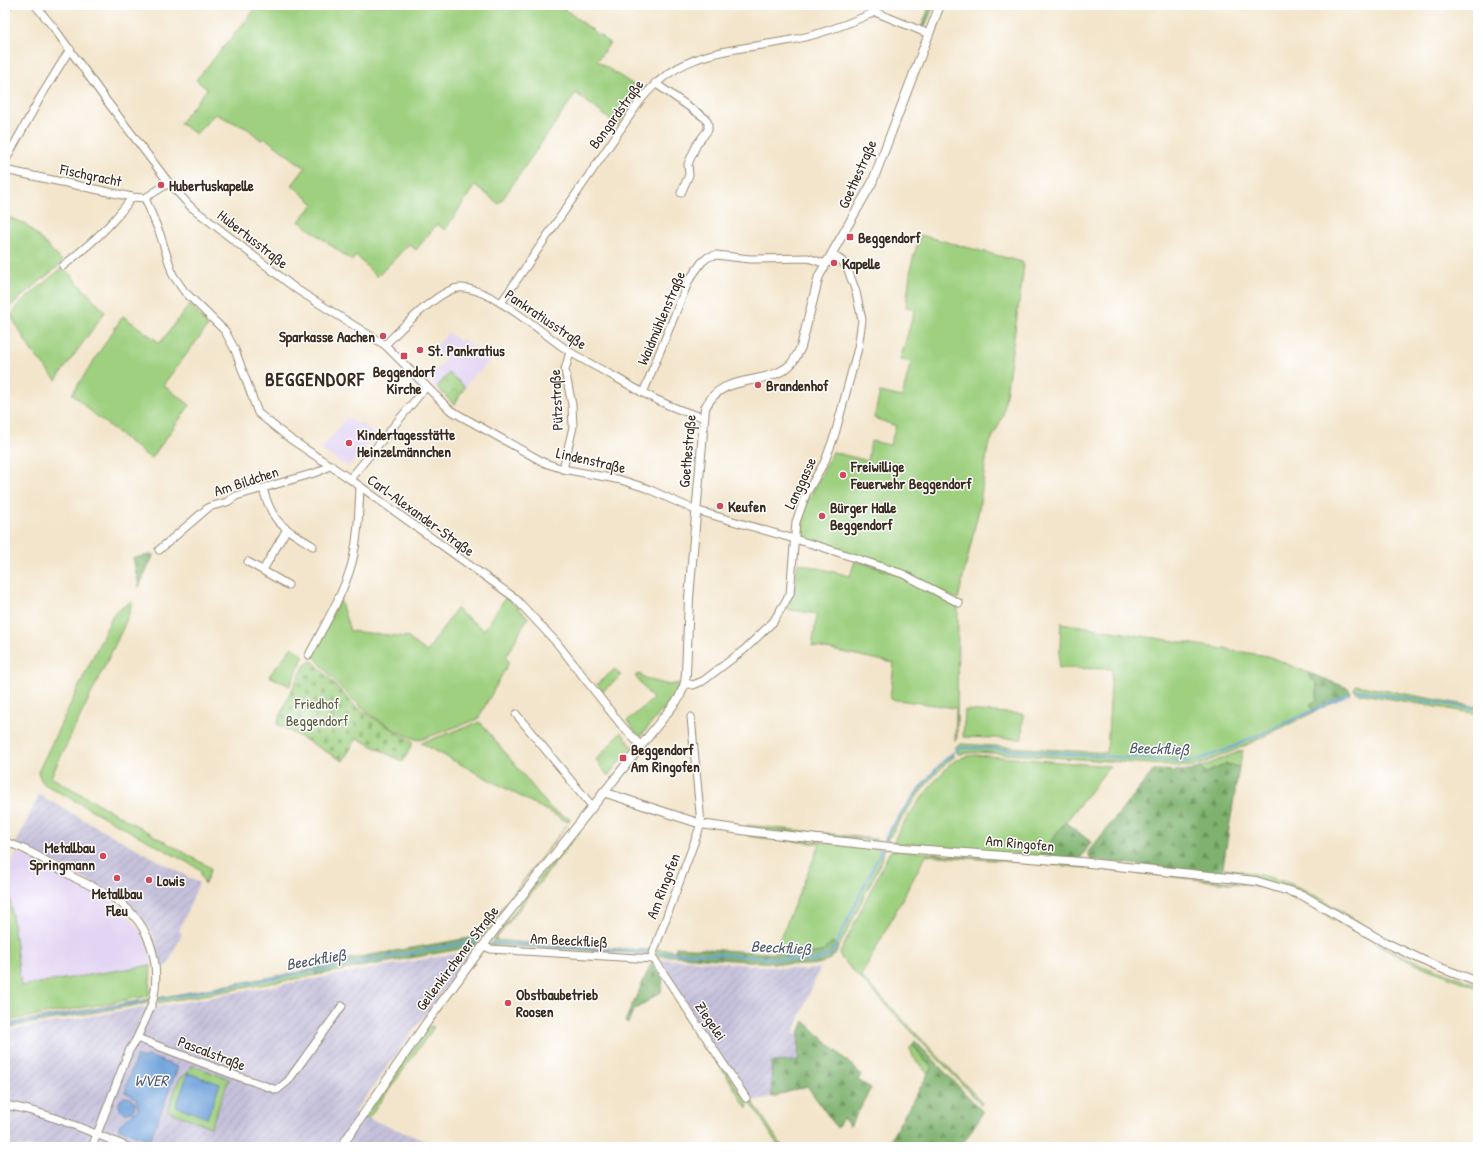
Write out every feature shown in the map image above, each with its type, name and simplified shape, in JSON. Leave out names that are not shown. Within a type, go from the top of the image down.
[{"type":"street","name":"Hubertusstraße","points":[[35,5],[70,49],[169,184],[190,206],[296,289],[385,345],[426,387]]},
{"type":"street","name":"Goethestraße","points":[[603,792],[679,698],[685,683],[703,417],[710,398],[717,391],[728,386],[775,373],[792,362],[801,346],[819,276],[872,183],[940,5]]},
{"type":"street","name":"Bongardstraße","points":[[501,303],[640,101],[654,83],[685,63],[709,54],[791,40],[828,31],[875,12],[929,34]]},
{"type":"street","points":[[5,161],[40,98],[70,49]]},
{"type":"street","points":[[654,83],[705,118],[708,123],[708,130],[697,144],[688,164],[689,175],[681,193]]},
{"type":"street","name":"Fischgracht","points":[[5,170],[132,197],[145,198]]},
{"type":"street","points":[[145,198],[169,184]]},
{"type":"street","points":[[63,266],[96,240],[111,225],[132,197]]},
{"type":"street","name":"Carl-Alexander-Straße","points":[[145,198],[160,234],[173,275],[184,291],[225,331],[235,350],[258,413],[290,438],[331,465],[515,598],[557,643],[622,726],[640,746]]},
{"type":"street","name":"Langgasse","points":[[685,683],[693,685],[712,675],[745,649],[772,622],[790,594],[796,522],[806,494],[825,461],[835,434],[858,348],[862,320],[856,292],[848,270],[842,261],[832,254]]},
{"type":"street","name":"Waidmühlenstraße","points":[[643,394],[689,280],[694,271],[708,257],[716,255],[750,259],[808,258],[826,264]]},
{"type":"street","name":"Pankratiusstraße","points":[[385,345],[409,321],[449,290],[468,288],[501,303],[570,352],[643,394],[674,409],[703,417]]},
{"type":"street","name":"Pützstraße","points":[[563,469],[573,427],[572,405],[565,370],[570,352]]},
{"type":"street","points":[[350,479],[426,387]]},
{"type":"street","name":"Lindenstraße","points":[[426,387],[450,410],[545,463],[563,469],[621,480],[666,496],[696,510],[707,512],[903,574],[959,603]]},
{"type":"street","name":"Am Bildchen","points":[[159,550],[209,507],[227,502],[236,496],[318,472],[331,465]]},
{"type":"street","points":[[309,655],[337,600],[352,562],[359,514],[360,486]]},
{"type":"street","points":[[263,489],[272,515],[287,529],[313,546]]},
{"type":"street","points":[[263,570],[287,529]]},
{"type":"street","points":[[248,562],[288,584]]},
{"type":"street","points":[[516,714],[592,806]]},
{"type":"street","name":"Am Ringofen","points":[[653,959],[653,951],[701,824],[690,717]]},
{"type":"street","name":"Geilenkirchener Straße","points":[[341,1147],[363,1112],[483,946],[603,792]]},
{"type":"street","name":"Am Ringofen","points":[[603,792],[701,824],[772,834],[890,847],[1080,862],[1256,881],[1302,895],[1407,954],[1478,982]]},
{"type":"street","points":[[5,842],[36,856],[123,905],[140,923],[149,940],[155,959],[157,973],[154,997],[137,1038],[129,1051],[92,1147]]},
{"type":"street","name":"Am Beeckfließ","points":[[483,946],[491,948],[653,959]]},
{"type":"street","name":"Ziegelei","points":[[653,959],[746,1098]]},
{"type":"street","name":"Pascalstraße","points":[[137,1038],[277,1090],[288,1081],[342,1006]]},
{"type":"street","points":[[5,1105],[23,1108],[98,1134],[128,1147]]},
{"type":"shaded area","points":[[449,333],[461,342],[463,339],[489,360],[479,373],[476,371],[454,405],[428,379],[446,359],[434,348]]},
{"type":"shaded area","name":"Kindertagesstätte Heinzelmännchen","points":[[347,417],[357,424],[361,423],[376,435],[348,467],[321,450]]},
{"type":"shaded area","points":[[39,795],[199,883],[179,931],[182,933],[168,965],[165,967],[160,966],[154,937],[144,920],[127,901],[16,843]]},
{"type":"shaded area","points":[[17,852],[83,884],[118,904],[143,933],[150,954],[151,965],[21,986],[7,875]]},
{"type":"shaded area","points":[[471,951],[354,1113],[441,1147],[5,1147],[5,1031],[133,1009],[156,1007]]},
{"type":"shaded area","points":[[660,959],[704,961],[807,970],[820,968],[793,1034],[799,1035],[798,1061],[771,1062],[772,1097],[750,1101],[697,1021]]},
{"type":"green space","points":[[257,5],[559,5],[610,43],[597,61],[643,91],[618,126],[576,93],[499,204],[475,185],[445,230],[437,224],[416,250],[409,244],[377,277],[356,255],[352,261],[299,221],[314,204],[292,185],[305,168],[265,138],[262,141],[248,129],[215,114],[196,134],[180,123],[207,89],[196,80]]},
{"type":"green space","points":[[930,5],[934,5],[925,26],[921,28]]},
{"type":"green space","points":[[943,5],[946,5],[927,52],[928,43]]},
{"type":"green space","points":[[5,216],[26,224],[63,262],[5,311]]},
{"type":"green space","points":[[920,235],[1022,262],[1024,266],[1003,416],[988,447],[979,509],[958,599],[800,537],[804,508],[833,452],[868,461],[871,441],[890,445],[896,426],[874,418],[880,392],[902,397],[911,362],[900,360],[915,309],[906,307],[911,266]]},
{"type":"green space","points":[[63,267],[105,312],[56,380],[31,350],[11,316],[19,304]]},
{"type":"green space","points":[[190,304],[208,326],[163,385],[190,405],[151,459],[94,414],[72,394],[123,316],[160,343]]},
{"type":"green space","points":[[449,373],[465,387],[454,405],[437,387]]},
{"type":"green space","points":[[154,554],[139,587],[133,558]]},
{"type":"green space","points":[[855,561],[901,576],[956,604],[958,608],[957,737],[955,741],[956,708],[890,699],[894,663],[812,646],[817,614],[786,609],[793,595],[798,563],[850,576]]},
{"type":"green space","points":[[506,597],[528,617],[506,657],[509,662],[478,719],[420,740],[412,738],[396,730],[369,713],[335,682],[313,653],[340,599],[350,631],[407,637],[427,652],[456,609],[484,630]]},
{"type":"green space","points":[[132,601],[129,614],[123,628],[51,777],[211,868],[205,884],[201,876],[201,870],[44,784],[38,772],[114,613]]},
{"type":"green space","points":[[1061,623],[1268,656],[1309,673],[1309,677],[1317,683],[1317,700],[1310,704],[1314,712],[1242,747],[1194,767],[978,752],[958,754],[954,748],[961,744],[1107,753],[1112,669],[1059,668]]},
{"type":"green space","points":[[292,647],[303,655],[303,658],[290,686],[269,676]]},
{"type":"green space","name":"Friedhof Beggendorf","points":[[313,661],[356,707],[413,742],[403,762],[357,738],[343,761],[277,724],[289,695],[305,665]]},
{"type":"green space","points":[[615,669],[621,676],[603,691],[597,684]]},
{"type":"green space","points":[[1309,673],[1348,688],[1351,693],[1314,712],[1310,704],[1317,700],[1317,683],[1309,677]]},
{"type":"green space","points":[[639,674],[647,679],[669,685],[680,683],[675,695],[640,737],[627,721],[653,699],[635,676]]},
{"type":"green space","points":[[1355,685],[1478,707],[1478,714],[1357,693],[1354,690]]},
{"type":"green space","points":[[965,710],[1023,714],[1022,739],[963,737]]},
{"type":"green space","points":[[480,722],[552,810],[570,819],[568,822],[421,743]]},
{"type":"green space","points":[[621,732],[632,746],[608,776],[596,760]]},
{"type":"green space","points":[[1243,750],[1239,767],[1227,764],[1206,773],[1199,768]]},
{"type":"green space","points":[[953,754],[955,756],[945,764],[927,784],[910,806],[888,840],[886,840],[897,820],[926,781],[936,769]]},
{"type":"green space","points":[[976,755],[1110,766],[1039,856],[894,843],[901,827],[909,815],[947,767],[958,759]]},
{"type":"green space","points":[[1227,764],[1239,767],[1222,873],[1091,860],[1088,852],[1154,770],[1190,771],[1199,768],[1206,773]]},
{"type":"green space","points":[[1065,822],[1091,842],[1080,859],[1039,856]]},
{"type":"green space","points":[[567,825],[474,947],[472,947],[484,931]]},
{"type":"green space","points":[[747,825],[877,839],[874,841],[746,828]]},
{"type":"green space","points":[[578,829],[580,831],[495,940],[562,946],[650,950],[649,954],[490,945],[531,889]]},
{"type":"green space","points":[[749,834],[884,849],[882,860],[839,947],[832,942],[822,952],[799,955],[773,955],[820,844],[754,837],[748,836]]},
{"type":"green space","points":[[893,850],[1091,866],[1259,885],[1295,896],[1297,901],[1288,896],[1265,888],[1239,884],[1099,869],[926,855],[861,976],[982,1102],[981,1104],[841,958],[840,953],[889,853]]},
{"type":"green space","points":[[5,859],[21,986],[151,965],[149,996],[5,1021]]},
{"type":"green space","points":[[1225,868],[1270,877],[1296,886],[1322,899],[1362,924],[1390,939],[1433,959],[1478,977],[1478,979],[1401,948],[1330,907],[1228,874]]},
{"type":"green space","points":[[1304,900],[1401,955],[1478,985],[1478,988],[1410,962],[1302,902]]},
{"type":"green space","points":[[481,936],[472,947],[316,975],[315,969],[319,964]]},
{"type":"green space","points":[[832,942],[839,947],[836,953],[828,961],[812,965],[678,956],[678,951],[675,951],[676,947],[799,955],[822,952]]},
{"type":"green space","points":[[657,949],[679,951],[678,956],[658,956],[656,954]]},
{"type":"green space","points":[[652,962],[663,978],[661,992],[633,1011],[628,1023],[625,1021]]},
{"type":"green space","points":[[315,969],[316,975],[158,1003],[158,998]]},
{"type":"green space","points":[[150,999],[148,1003],[5,1028],[5,1024]]},
{"type":"green space","points":[[685,1011],[748,1104],[747,1109],[728,1078],[683,1012]]},
{"type":"green space","points":[[804,1021],[861,1074],[858,1080],[871,1088],[850,1126],[843,1118],[837,1128],[807,1086],[772,1097],[771,1062],[798,1061],[798,1035]]},
{"type":"green space","points":[[429,1026],[434,1027],[368,1119],[364,1118]]},
{"type":"green space","points":[[915,1041],[983,1112],[961,1147],[886,1147],[932,1067],[923,1059],[913,1044]]},
{"type":"green space","points":[[913,1044],[923,1059],[932,1067],[928,1074],[913,1057],[910,1048]]},
{"type":"green space","points":[[191,1065],[229,1079],[211,1127],[168,1111],[179,1079],[188,1073]]},
{"type":"green space","points":[[753,1102],[783,1147],[779,1147],[751,1103]]},
{"type":"water","name":"WVER","points":[[137,1056],[143,1059],[148,1056],[178,1067],[150,1140],[119,1129],[119,1125],[138,1109],[136,1098],[125,1092]]},
{"type":"water","points":[[188,1073],[220,1084],[207,1118],[176,1106]]},
{"type":"water","points":[[127,1097],[134,1102],[135,1105],[130,1112],[127,1113],[120,1108],[119,1105],[124,1098]]},
{"type":"waterway","name":"Beeckfließ","points":[[1356,690],[1478,709]]},
{"type":"waterway","name":"Beeckfließ","points":[[956,751],[960,748],[979,748],[1191,762],[1226,750],[1349,694]]},
{"type":"waterway","name":"Beeckfließ","points":[[885,840],[916,793],[946,758],[954,752]]},
{"type":"waterway","name":"Beeckfließ","points":[[659,953],[699,953],[814,961],[830,954],[835,947],[882,849]]},
{"type":"waterway","name":"Beeckfließ","points":[[161,999],[475,941]]},
{"type":"waterway","name":"Beeckfließ","points":[[492,943],[649,952]]},
{"type":"waterway","name":"Beeckfließ","points":[[5,1026],[145,1001]]},
{"type":"place","name":"Hubertuskapelle","points":[[161,185]]},
{"type":"place","name":"Beggendorf","points":[[850,237]]},
{"type":"place","name":"Kapelle","points":[[834,263]]},
{"type":"place","name":"Sparkasse Aachen","points":[[383,336]]},
{"type":"place","name":"St. Pankratius","points":[[420,350]]},
{"type":"place","name":"Beggendorf Kirche","points":[[404,356]]},
{"type":"place","name":"Brandenhof","points":[[758,385]]},
{"type":"place","name":"Kindertagesstätte Heinzelmännchen","points":[[349,443]]},
{"type":"place","name":"Freiwillige Feuerwehr Beggendorf","points":[[843,475]]},
{"type":"place","name":"Keufen","points":[[720,506]]},
{"type":"place","name":"Bürger Halle Beggendorf","points":[[822,516]]},
{"type":"place","name":"Beggendorf Am Ringofen","points":[[623,758]]},
{"type":"place","name":"Metallbau Springmann","points":[[103,856]]},
{"type":"place","name":"Metallbau Fleu","points":[[117,878]]},
{"type":"place","name":"Lowis","points":[[149,880]]},
{"type":"place","name":"Obstbaubetrieb Roosen","points":[[508,1003]]},
{"type":"district","name":"BEGGENDORF","points":[[315,379]]}]
